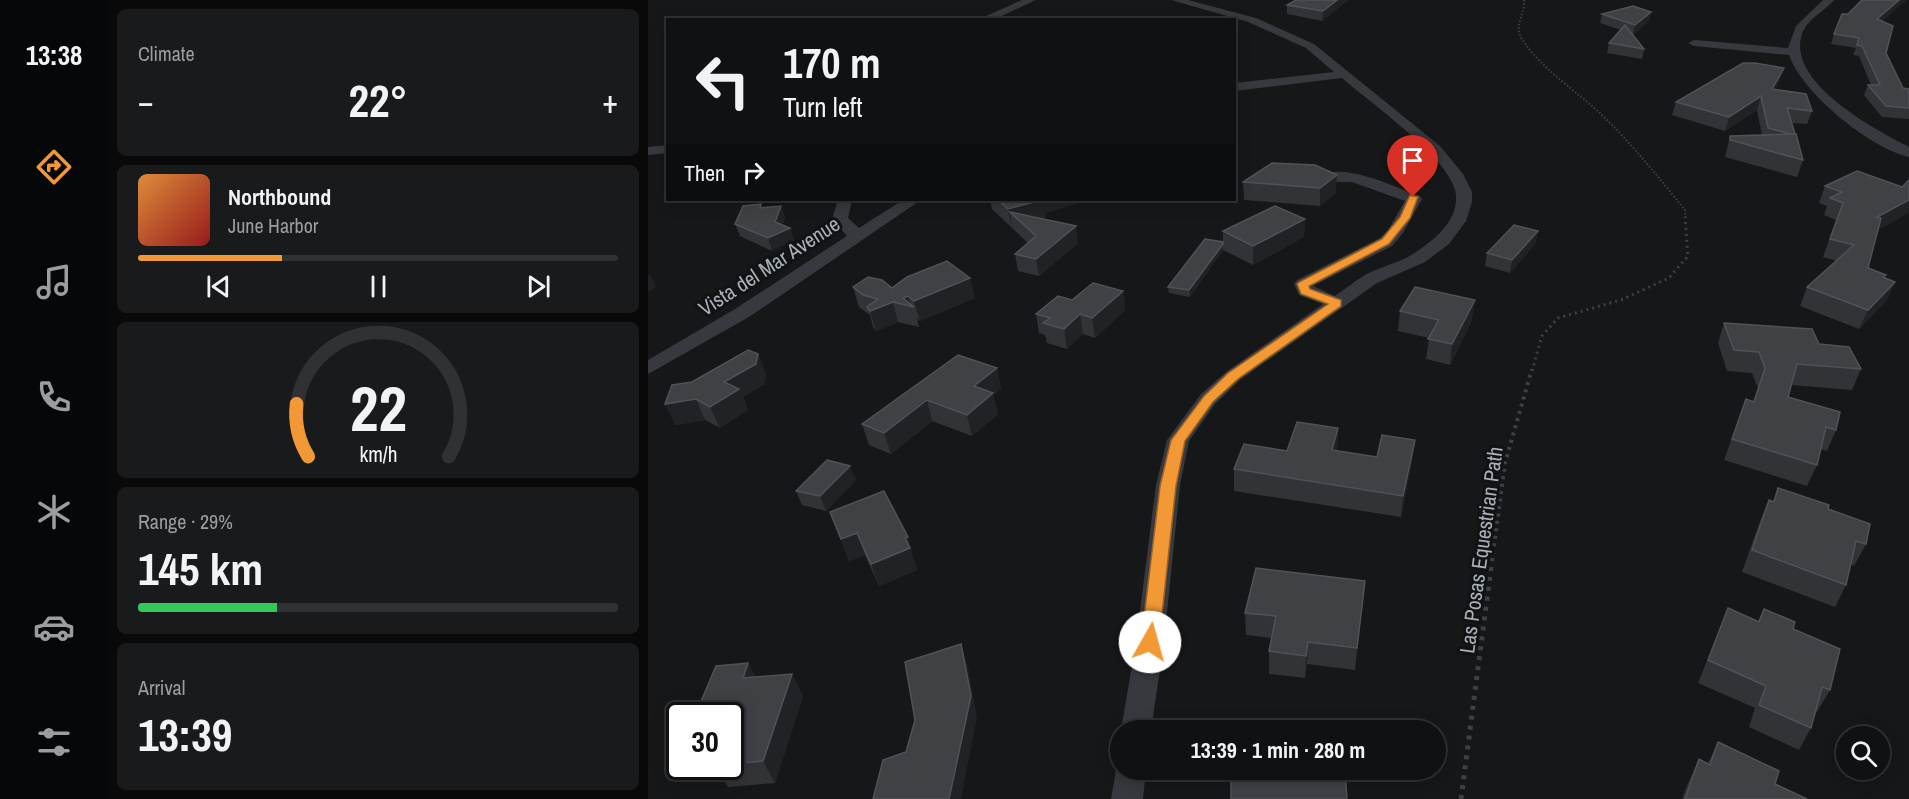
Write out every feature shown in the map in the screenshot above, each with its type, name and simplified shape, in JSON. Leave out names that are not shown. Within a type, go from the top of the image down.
[{"type":"street","points":[[987,18],[1030,0]]},
{"type":"street","points":[[1138,720],[1150,642],[1168,486],[1178,440],[1208,399],[1233,376],[1371,279],[1419,258],[1443,240],[1458,221],[1464,202],[1456,174],[1435,149],[1310,46],[1226,8],[1176,0]]},
{"type":"street","points":[[1829,0],[1796,34],[1793,52],[1799,71],[1820,93],[1851,118],[1909,153]]},
{"type":"street","points":[[1694,44],[1793,52]]},
{"type":"street","points":[[1236,87],[1346,74]]},
{"type":"street","points":[[648,151],[666,149]]},
{"type":"street","points":[[1331,177],[1354,177],[1414,199],[1395,233],[1386,242],[1303,284],[1305,291],[1337,303]]},
{"type":"street","points":[[845,201],[840,219],[857,236]]},
{"type":"street","name":"Vista del Mar Avenue","points":[[648,368],[742,313],[911,201]]},
{"type":"street","points":[[1127,799],[1130,780]]},
{"type":"path","name":"Las Posas Equestrian Path","points":[[1461,799],[1505,463],[1542,336],[1558,318],[1621,300],[1669,278],[1688,256],[1685,210],[1603,117],[1552,72],[1521,38],[1518,20],[1525,4],[1524,0]]},
{"type":"building","points":[[1296,0],[1337,0],[1323,11],[1287,5]]},
{"type":"building","points":[[1862,0],[1899,0],[1877,19],[1893,26],[1886,53],[1903,88],[1909,89],[1909,108],[1886,106],[1868,85],[1880,85],[1862,46],[1857,45],[1859,38],[1834,34],[1842,14],[1848,14]]},
{"type":"building","points":[[1633,6],[1651,12],[1635,25],[1602,14]]},
{"type":"building","points":[[1625,25],[1644,49],[1609,43]]},
{"type":"building","points":[[1743,63],[1784,68],[1772,89],[1806,94],[1812,111],[1787,108],[1795,134],[1768,128],[1761,96],[1729,117],[1676,102]]},
{"type":"building","points":[[1796,134],[1803,160],[1730,140],[1730,136]]},
{"type":"building","points":[[1272,163],[1315,165],[1337,175],[1320,188],[1243,182]]},
{"type":"building","points":[[1857,171],[1902,187],[1909,180],[1909,200],[1877,217],[1881,218],[1868,268],[1886,275],[1883,277],[1895,282],[1868,310],[1807,287],[1854,245],[1830,239],[1843,203],[1830,198],[1842,192],[1825,186]]},
{"type":"building","points":[[999,201],[1037,201],[1008,209]]},
{"type":"building","points":[[761,204],[760,208],[781,206],[775,222],[790,228],[768,238],[735,224],[743,206]]},
{"type":"building","points":[[1275,206],[1305,219],[1253,246],[1223,231]]},
{"type":"building","points":[[1010,212],[1076,226],[1036,259],[1015,254],[1036,236]]},
{"type":"building","points":[[1514,225],[1538,231],[1512,260],[1487,253]]},
{"type":"building","points":[[1205,239],[1223,242],[1223,244],[1189,290],[1168,287]]},
{"type":"building","points":[[947,261],[970,278],[914,301],[908,296],[903,298],[914,307],[893,302],[870,311],[867,307],[878,299],[863,295],[853,287],[868,277],[882,280],[892,288],[907,277]]},
{"type":"building","points":[[1093,283],[1123,291],[1092,318],[1080,314],[1064,329],[1043,323],[1050,318],[1036,314],[1058,296],[1072,300]]},
{"type":"building","points":[[1415,287],[1475,300],[1452,344],[1428,339],[1439,320],[1400,311]]},
{"type":"building","points":[[1724,323],[1812,329],[1819,344],[1849,347],[1861,369],[1797,364],[1788,397],[1840,412],[1836,430],[1826,427],[1817,465],[1732,439],[1746,399],[1754,402],[1765,368],[1759,352],[1734,350]]},
{"type":"building","points":[[748,350],[758,354],[756,364],[724,382],[739,389],[710,407],[696,399],[665,404],[672,385],[692,382]]},
{"type":"building","points":[[958,355],[997,368],[974,386],[993,393],[967,415],[927,400],[884,433],[862,424]]},
{"type":"building","points":[[1297,422],[1338,428],[1332,450],[1377,457],[1382,435],[1415,440],[1403,496],[1234,469],[1244,444],[1287,451]]},
{"type":"building","points":[[827,460],[850,466],[820,496],[796,491]]},
{"type":"building","points":[[1778,488],[1829,505],[1828,509],[1870,524],[1866,544],[1856,541],[1846,585],[1752,550],[1769,500],[1774,502]]},
{"type":"building","points":[[884,491],[908,537],[905,538],[910,548],[871,564],[857,533],[841,539],[830,512]]},
{"type":"building","points":[[1256,568],[1365,581],[1357,648],[1308,642],[1306,656],[1269,651],[1276,616],[1245,613]]},
{"type":"building","points":[[1728,608],[1759,622],[1764,609],[1795,622],[1793,629],[1840,649],[1830,690],[1822,687],[1811,728],[1759,705],[1766,686],[1708,660]]},
{"type":"building","points":[[961,644],[971,696],[949,799],[873,799],[883,760],[906,752],[915,720],[905,662]]},
{"type":"building","points":[[748,663],[743,678],[792,674],[763,761],[744,763],[744,702],[701,702],[716,666]]},
{"type":"building","points":[[1718,742],[1779,771],[1775,784],[1807,799],[1685,799],[1699,759],[1710,765]]},
{"type":"building","points":[[1231,780],[1346,780],[1347,799],[1231,799]]},
{"type":"route","points":[[1150,642],[1168,486],[1178,440],[1208,399],[1233,376],[1337,303],[1305,291],[1303,284],[1386,242],[1405,218],[1413,197]]}]
